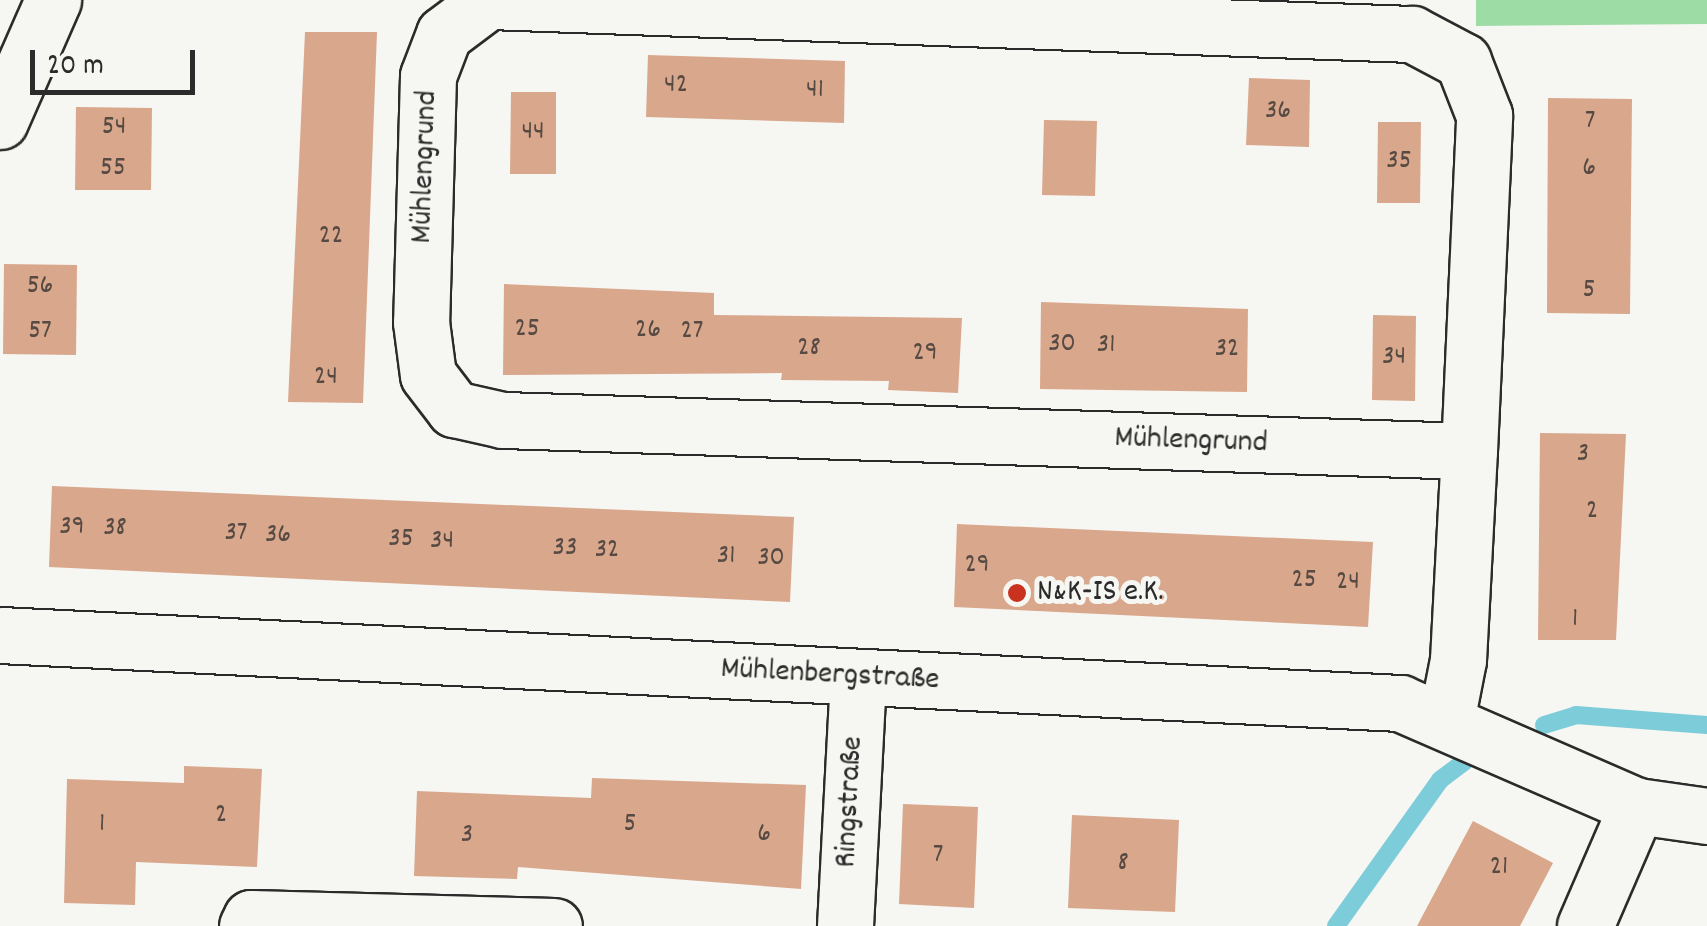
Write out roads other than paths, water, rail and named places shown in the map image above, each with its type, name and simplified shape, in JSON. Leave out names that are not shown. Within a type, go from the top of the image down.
[{"type":"street","points":[[0,121],[53,0]]},
{"type":"street","name":"Mühlengrund","points":[[1447,716],[1469,450],[1484,116],[1463,61],[1412,34],[488,1],[444,34],[428,76],[421,322],[428,375],[454,409],[503,420],[1469,450]]},
{"type":"street","name":"Mühlenbergstraße","points":[[0,634],[1400,703],[1447,716],[1637,806],[1707,816]]},
{"type":"street","name":"Ringstraße","points":[[845,926],[858,678]]},
{"type":"street","points":[[1585,926],[1637,806]]},
{"type":"street","points":[[247,926],[251,918],[554,926]]},
{"type":"waterway","points":[[1544,725],[1576,715],[1707,725]]},
{"type":"waterway","points":[[1336,926],[1440,780],[1465,761]]},
{"type":"place","name":"N&K-IS e.K.","points":[[1017,593]]}]
